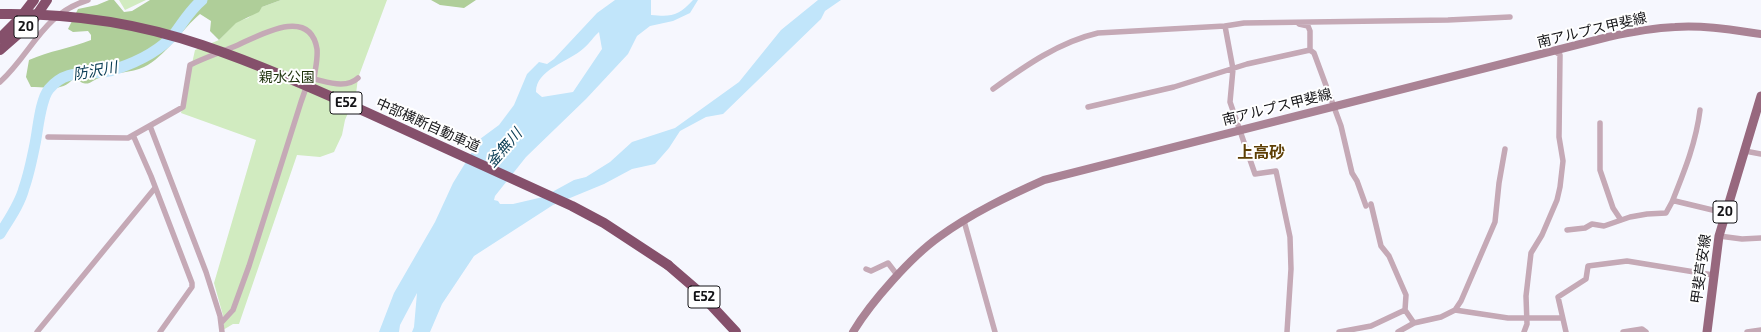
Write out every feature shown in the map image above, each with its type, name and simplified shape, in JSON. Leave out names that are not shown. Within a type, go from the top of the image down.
[{"type":"highway","name":"20","points":[[0,38],[20,18],[34,0]]},
{"type":"highway","name":"20","points":[[0,50],[32,22],[47,0]]},
{"type":"highway","name":"中部横断自動車道","points":[[0,14],[43,15],[131,26],[200,44],[300,83],[572,206],[604,223],[668,265],[696,290],[736,332]]},
{"type":"highway","points":[[0,57],[8,51],[32,22]]},
{"type":"main road","name":"南アルプス甲斐線","points":[[853,332],[874,302],[914,259],[938,237],[1006,197],[1044,180],[1623,34],[1676,27],[1724,29],[1761,34]]},
{"type":"main road","name":"甲斐芦安線","points":[[1707,332],[1719,236],[1761,96]]},
{"type":"street","points":[[0,82],[22,59],[48,24],[68,8],[88,0]]},
{"type":"street","points":[[993,89],[1048,52],[1089,35],[1108,32],[1225,26],[1244,23],[1448,20],[1510,17]]},
{"type":"street","points":[[1275,22],[1277,24],[1301,24],[1308,26],[1310,30],[1310,50],[1314,53],[1341,126],[1352,173],[1369,205],[1381,246],[1389,256],[1406,295],[1405,310],[1414,323]]},
{"type":"street","points":[[48,137],[128,138],[184,106],[190,65],[262,33],[287,26],[302,28],[308,32],[314,40],[317,55],[314,79],[307,85],[249,266],[233,310],[221,323]]},
{"type":"street","points":[[1225,26],[1233,69],[1230,102],[1241,130],[1255,174],[1276,171],[1290,237],[1291,269],[1286,332]]},
{"type":"street","points":[[1088,107],[1174,87],[1247,64],[1310,50]]},
{"type":"street","points":[[1524,332],[1527,324],[1526,296],[1531,253],[1542,235],[1557,200],[1563,161],[1559,137],[1560,55],[1555,51]]},
{"type":"street","points":[[314,79],[345,85],[358,78]]},
{"type":"street","points":[[1567,230],[1585,228],[1592,224],[1604,226],[1621,220],[1647,214],[1666,213],[1672,202],[1691,154],[1697,134],[1700,110]]},
{"type":"street","points":[[1600,123],[1600,170],[1613,208],[1621,220]]},
{"type":"street","points":[[150,126],[206,272],[221,323],[222,332]]},
{"type":"street","points":[[133,135],[192,283],[192,288],[160,332]]},
{"type":"street","points":[[1398,332],[1414,323],[1441,317],[1455,310],[1461,301],[1495,222],[1499,183],[1505,149]]},
{"type":"street","points":[[1745,151],[1761,154]]},
{"type":"street","points":[[37,332],[155,188]]},
{"type":"street","points":[[1672,202],[1675,201],[1725,213]]},
{"type":"street","points":[[964,221],[995,332]]},
{"type":"street","points":[[1719,236],[1742,239],[1761,238]]},
{"type":"street","points":[[1566,332],[1558,297],[1586,279],[1588,266],[1627,261],[1713,275]]},
{"type":"street","points":[[866,269],[871,271],[888,263],[898,276]]},
{"type":"street","points":[[1339,332],[1372,326],[1405,310]]},
{"type":"street","points":[[1455,310],[1508,318],[1562,318]]},
{"type":"street","points":[[1623,332],[1642,329],[1646,332]]},
{"type":"street","points":[[1747,332],[1761,330]]},
{"type":"green space","points":[[109,0],[114,0],[124,12],[132,11],[150,0],[281,0],[262,7],[259,12],[236,23],[219,40],[210,31],[211,21],[200,14],[159,57],[139,69],[107,75],[86,84],[74,78],[64,86],[54,88],[31,87],[26,77],[29,60],[91,40],[91,35],[88,31],[73,32],[68,29],[78,9],[97,5]]},
{"type":"green space","points":[[119,0],[146,0],[125,10]]},
{"type":"green space","name":"親水公園","points":[[281,0],[387,0],[358,78],[356,94],[345,120],[342,135],[334,152],[320,157],[297,155],[239,324],[233,324],[223,330],[224,319],[214,283],[256,140],[181,113],[195,50],[219,40],[236,22],[248,18],[262,7]]},
{"type":"green space","points":[[431,0],[476,0],[464,8],[440,5]]},
{"type":"water","name":"釜無川","points":[[615,0],[651,0],[651,15],[664,16],[679,12],[693,0],[698,0],[690,13],[673,21],[650,26],[637,36],[628,54],[586,99],[526,157],[495,196],[494,200],[498,201],[500,204],[513,204],[543,197],[574,180],[586,177],[610,162],[632,142],[675,128],[739,82],[781,30],[818,0],[841,0],[825,11],[821,19],[723,114],[706,117],[680,131],[669,148],[655,164],[632,169],[604,184],[553,205],[474,256],[442,304],[430,332],[412,332],[414,327],[417,293],[400,325],[399,332],[379,332],[394,293],[435,222],[453,183],[480,139],[499,125],[514,105],[527,74],[539,62],[547,64],[554,59],[597,13]],"holes":[[[599,32],[602,49],[573,92],[542,97],[536,92],[537,84],[541,77],[554,67],[578,53]]]},
{"type":"waterway","name":"防沢川","points":[[0,234],[20,200],[32,161],[43,100],[49,89],[57,82],[73,74],[98,73],[116,69],[148,55],[163,45],[175,33],[202,0]]},
{"type":"district","name":"上高砂","points":[[1261,153]]}]
